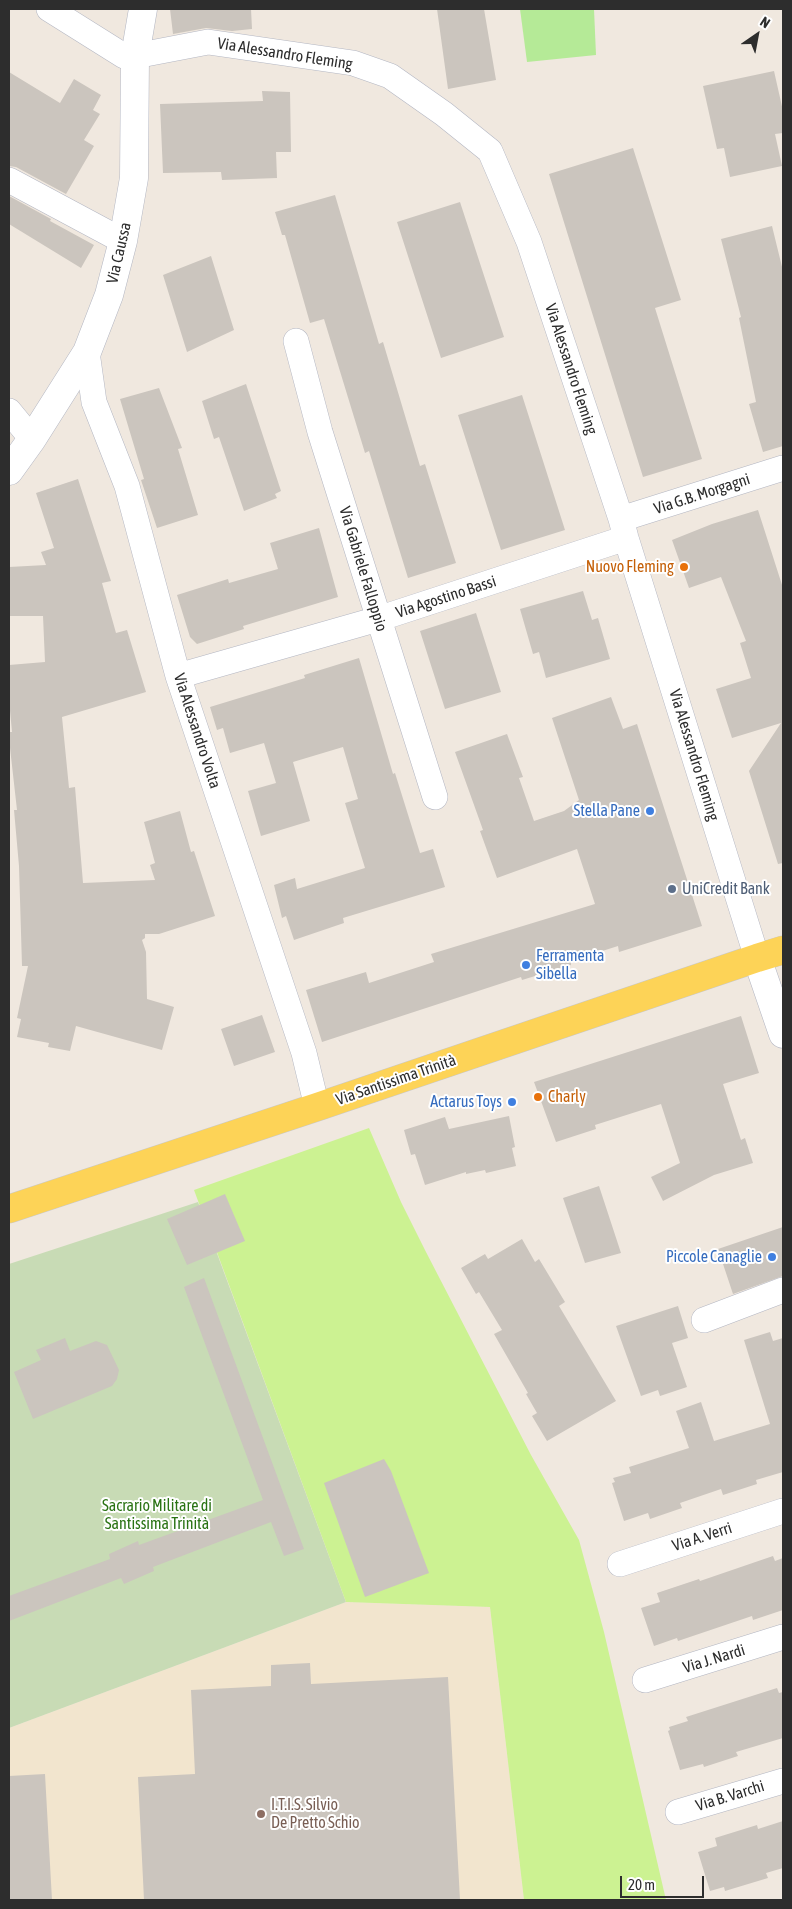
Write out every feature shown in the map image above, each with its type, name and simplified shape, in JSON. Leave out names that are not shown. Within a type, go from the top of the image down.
[{"type":"main road","name":"Via Santissima Trinità","points":[[9,1209],[783,950]]},
{"type":"street","points":[[49,9],[124,56],[135,56]]},
{"type":"street","name":"Via Caussa","points":[[9,470],[32,440],[87,352],[109,295],[123,241],[134,178],[135,56],[143,9]]},
{"type":"street","name":"Via Alessandro Fleming","points":[[135,56],[208,42],[353,63],[390,76],[444,114],[490,151],[529,242],[624,529],[757,958]]},
{"type":"street","points":[[9,180],[123,241]]},
{"type":"street","name":"Via Gabriele Falloppio","points":[[296,340],[320,432],[435,797]]},
{"type":"street","name":"Via Alessandro Volta","points":[[87,352],[94,402],[127,486],[178,676],[304,1053],[317,1107]]},
{"type":"street","points":[[9,411],[32,440]]},
{"type":"street","name":"Via G.B. Morgagni","points":[[624,529],[783,468]]},
{"type":"street","name":"Via Agostino Bassi","points":[[178,676],[378,619],[624,529]]},
{"type":"street","points":[[757,958],[783,1034]]},
{"type":"street","points":[[704,1320],[783,1290]]},
{"type":"street","name":"Via A. Verri","points":[[620,1564],[783,1511]]},
{"type":"street","name":"Via J. Nardi","points":[[645,1680],[783,1637]]},
{"type":"street","name":"Via B. Varchi","points":[[678,1812],[783,1781]]},
{"type":"shaded area","name":"I.T.I.S. Silvio De Pretto Schio","points":[[346,1602],[490,1607],[524,1900],[9,1900],[9,1728]]},
{"type":"green space","points":[[520,9],[594,9],[596,55],[527,62]]},
{"type":"green space","points":[[369,1128],[401,1202],[426,1252],[531,1455],[579,1540],[604,1632],[666,1900],[524,1900],[490,1607],[346,1602],[194,1190]]},
{"type":"green space","name":"Sacrario Militare di Santissima Trinità","points":[[198,1202],[346,1602],[9,1728],[9,1264]]},
{"type":"building","points":[[170,9],[251,9],[252,29],[232,31],[206,28],[173,34]]},
{"type":"building","points":[[437,9],[484,9],[496,80],[448,89]]},
{"type":"building","points":[[774,71],[783,111],[783,133],[775,134],[782,166],[730,177],[724,148],[717,149],[703,86]]},
{"type":"building","points":[[9,72],[60,103],[74,79],[101,95],[93,110],[100,114],[84,140],[94,146],[66,194],[16,167],[9,166]]},
{"type":"building","points":[[262,91],[290,92],[291,152],[276,152],[277,178],[222,180],[221,172],[163,173],[160,104],[263,101]]},
{"type":"building","points":[[633,148],[681,300],[655,308],[702,459],[643,477],[549,174]]},
{"type":"building","points":[[335,195],[379,344],[383,342],[420,466],[425,464],[456,563],[408,578],[369,451],[365,453],[324,319],[310,323],[285,235],[282,235],[275,212]]},
{"type":"building","points":[[9,196],[94,245],[81,268],[9,224]]},
{"type":"building","points":[[460,202],[504,337],[441,358],[397,222]]},
{"type":"building","points":[[772,226],[783,271],[783,446],[763,452],[749,404],[756,402],[739,318],[741,317],[721,239]]},
{"type":"building","points":[[211,256],[234,330],[187,352],[163,275]]},
{"type":"building","points":[[246,384],[281,491],[275,494],[277,498],[244,511],[219,437],[214,439],[202,401]]},
{"type":"building","points":[[159,388],[182,448],[178,449],[198,515],[157,528],[141,480],[144,479],[120,399]]},
{"type":"building","points":[[522,395],[565,530],[501,550],[458,415]]},
{"type":"building","points":[[78,479],[111,581],[102,583],[116,633],[127,630],[146,692],[62,717],[69,788],[75,787],[83,883],[155,880],[150,865],[155,863],[144,822],[180,811],[191,852],[194,851],[215,916],[159,934],[145,934],[145,938],[142,940],[146,952],[147,999],[174,1007],[162,1050],[76,1026],[70,1051],[48,1047],[49,1043],[17,1037],[21,1019],[17,1018],[28,966],[22,966],[19,866],[14,810],[17,810],[9,739],[9,732],[12,732],[9,700],[9,665],[45,662],[43,616],[9,616],[9,567],[46,565],[41,552],[54,548],[36,493]]},
{"type":"building","points":[[758,510],[783,588],[783,863],[778,864],[749,771],[781,723],[732,738],[716,689],[751,678],[740,643],[746,641],[721,577],[689,588],[672,540],[712,524]]},
{"type":"building","points":[[319,528],[338,597],[243,626],[244,629],[197,644],[190,637],[177,595],[228,579],[229,583],[278,569],[270,543]]},
{"type":"building","points":[[583,591],[592,620],[598,618],[610,659],[546,678],[539,652],[533,654],[520,609]]},
{"type":"building","points":[[476,613],[501,692],[445,709],[420,631]]},
{"type":"building","points":[[359,658],[393,774],[395,773],[420,853],[433,849],[445,887],[343,918],[344,923],[294,940],[286,916],[282,918],[274,885],[295,878],[297,889],[365,868],[345,803],[358,799],[343,747],[293,762],[310,821],[261,836],[248,791],[276,783],[264,743],[230,753],[223,728],[217,730],[210,707],[305,678],[304,675]]},
{"type":"building","points":[[611,697],[623,729],[637,724],[702,926],[619,952],[618,946],[571,961],[571,965],[522,980],[521,977],[322,1042],[306,990],[366,972],[369,983],[434,962],[431,954],[595,904],[577,849],[497,878],[480,831],[483,830],[455,752],[507,734],[523,777],[519,778],[534,821],[564,811],[579,800],[552,718]]},
{"type":"building","points":[[262,1015],[275,1052],[234,1066],[221,1029]]},
{"type":"building","points":[[741,1016],[759,1073],[723,1084],[741,1140],[745,1138],[753,1163],[714,1175],[663,1201],[651,1177],[680,1163],[661,1104],[595,1125],[596,1129],[556,1142],[534,1082]]},
{"type":"building","points":[[509,1116],[515,1147],[512,1148],[516,1166],[486,1173],[485,1170],[466,1174],[466,1172],[425,1185],[415,1154],[411,1155],[404,1130],[445,1117],[449,1129]]},
{"type":"building","points":[[599,1186],[621,1253],[585,1263],[563,1198]]},
{"type":"building","points":[[225,1194],[245,1241],[187,1265],[167,1219]]},
{"type":"building","points":[[783,1227],[783,1276],[733,1294],[718,1249]]},
{"type":"building","points":[[522,1239],[535,1262],[539,1259],[565,1302],[559,1306],[616,1401],[547,1441],[532,1416],[537,1413],[526,1394],[528,1393],[494,1334],[502,1330],[479,1292],[476,1294],[461,1268],[485,1254],[488,1259]]},
{"type":"building","points":[[204,1278],[304,1549],[284,1556],[271,1522],[153,1567],[154,1571],[124,1584],[121,1578],[9,1621],[9,1596],[110,1559],[109,1554],[138,1541],[139,1545],[263,1500],[184,1287]]},
{"type":"building","points":[[678,1306],[688,1338],[672,1343],[687,1387],[660,1396],[658,1390],[641,1396],[616,1326]]},
{"type":"building","points":[[770,1332],[773,1341],[783,1338],[783,1472],[756,1480],[757,1484],[723,1495],[721,1489],[680,1503],[682,1508],[650,1519],[648,1513],[624,1521],[612,1483],[615,1482],[613,1478],[631,1473],[629,1467],[689,1448],[676,1411],[701,1402],[714,1441],[770,1424],[744,1340]]},
{"type":"building","points":[[65,1338],[70,1351],[96,1341],[107,1345],[119,1370],[117,1379],[112,1386],[33,1419],[14,1372],[41,1360],[36,1350]]},
{"type":"building","points":[[384,1459],[391,1471],[429,1573],[365,1597],[324,1483]]},
{"type":"building","points":[[773,1556],[775,1561],[783,1558],[783,1610],[753,1620],[752,1616],[678,1641],[677,1638],[654,1646],[641,1608],[660,1602],[657,1593],[699,1579],[700,1581]]},
{"type":"building","points":[[310,1663],[311,1684],[448,1677],[460,1900],[144,1900],[138,1777],[195,1774],[191,1690],[271,1686],[271,1665]]},
{"type":"building","points":[[777,1688],[779,1693],[783,1692],[783,1738],[736,1752],[738,1756],[704,1767],[703,1764],[680,1770],[668,1731],[670,1730],[669,1727],[688,1721],[686,1717]]},
{"type":"building","points":[[45,1774],[52,1900],[9,1900],[9,1776]]},
{"type":"building","points":[[783,1821],[783,1868],[766,1873],[768,1878],[725,1891],[724,1887],[710,1891],[698,1852],[717,1846],[715,1838],[757,1825],[758,1829]]},
{"type":"place","name":"Nuovo Fleming","points":[[684,567]]},
{"type":"place","name":"Stella Pane","points":[[650,811]]},
{"type":"place","name":"UniCredit Bank","points":[[672,889]]},
{"type":"place","name":"Ferramenta Sibella","points":[[526,965]]},
{"type":"place","name":"Charly","points":[[538,1097]]},
{"type":"place","name":"Actarus Toys","points":[[512,1102]]},
{"type":"place","name":"Piccole Canaglie","points":[[772,1257]]},
{"type":"place","name":"I.T.I.S. Silvio De Pretto Schio","points":[[261,1814]]}]
